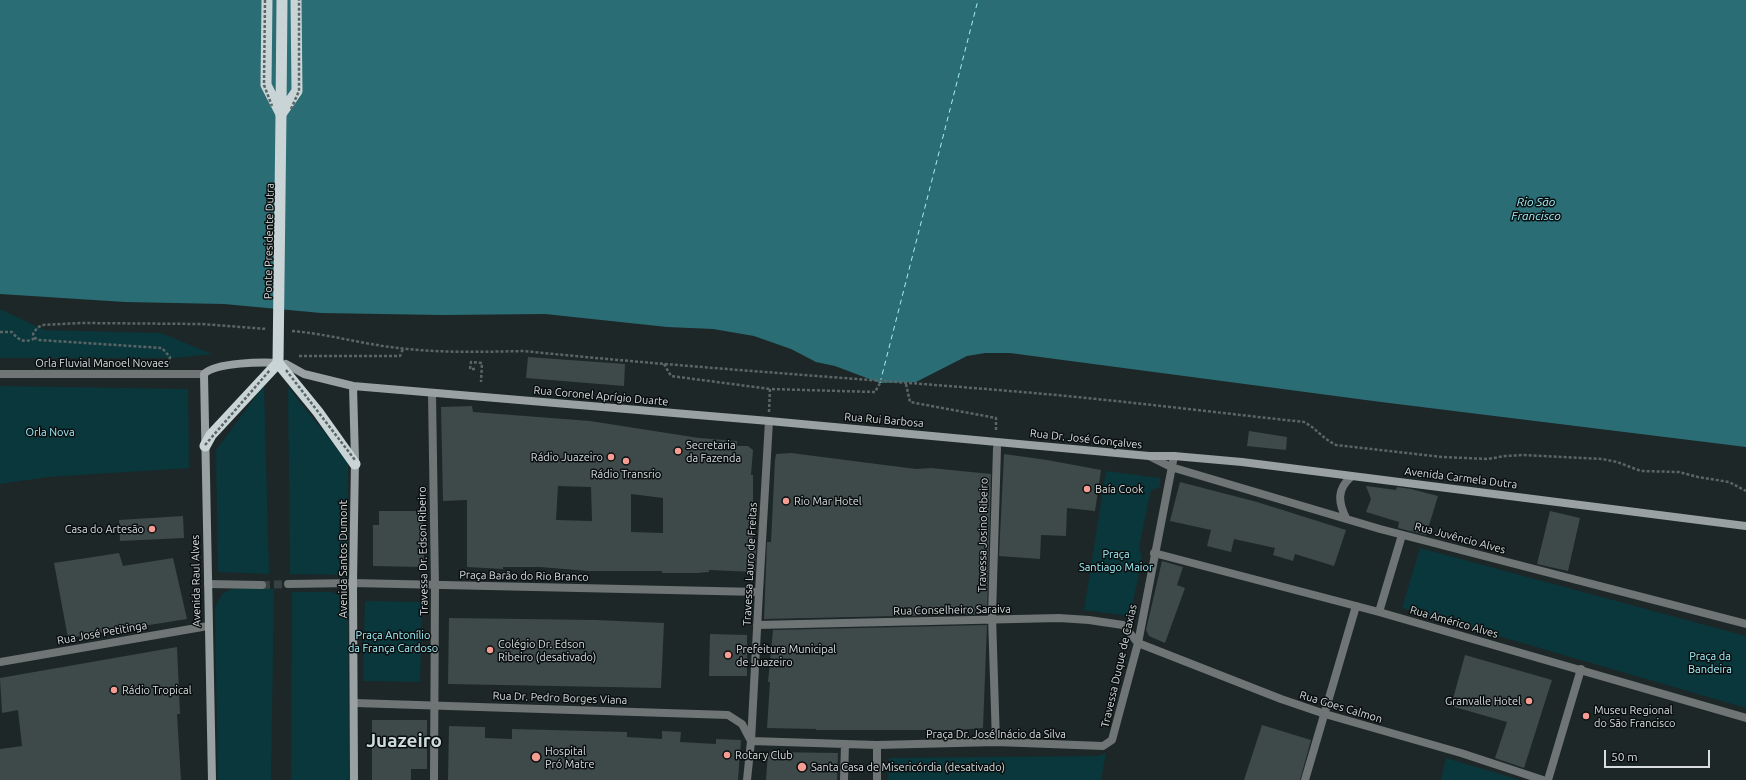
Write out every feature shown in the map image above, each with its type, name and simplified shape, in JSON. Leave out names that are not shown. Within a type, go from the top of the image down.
[{"type":"highway","points":[[267,0],[266,85],[285,112]]},
{"type":"highway","points":[[282,0],[285,112],[281,363],[355,462]]},
{"type":"highway","points":[[285,112],[297,91],[297,0]]},
{"type":"highway","points":[[205,446],[211,435],[281,363]]},
{"type":"main road","points":[[203,378],[215,368],[251,363],[281,363]]},
{"type":"main road","name":"Rua Coronel Aprígio Duarte","points":[[281,363],[304,374],[353,386],[769,421]]},
{"type":"main road","name":"Avenida Raul Alves","points":[[203,378],[212,780]]},
{"type":"main road","name":"Avenida Santos Dumont","points":[[353,386],[355,462],[353,584],[355,703],[354,780]]},
{"type":"main road","name":"Rua Rui Barbosa","points":[[769,421],[997,445]]},
{"type":"main road","name":"Rua Dr. José Gonçalves","points":[[997,445],[1149,456],[1174,456]]},
{"type":"main road","name":"Avenida Carmela Dutra","points":[[1174,456],[1242,462],[1351,477],[1496,493],[1746,526]]},
{"type":"street","name":"Orla Fluvial Manoel Novaes","points":[[0,374],[158,374],[203,378]]},
{"type":"street","name":"Travessa Dr. Edson Ribeiro","points":[[432,393],[435,586],[434,780]]},
{"type":"street","name":"Travessa Lauro de Freitas","points":[[747,780],[751,741],[769,421]]},
{"type":"street","name":"Travessa Josino Ribeiro","points":[[996,742],[992,620],[997,445]]},
{"type":"street","name":"Rua Juvêncio Alves","points":[[1149,456],[1172,467],[1402,535],[1746,624]]},
{"type":"street","name":"Travessa Duque de Caxias","points":[[1112,740],[1138,643],[1154,553],[1174,456]]},
{"type":"street","points":[[1346,518],[1340,504],[1340,497],[1342,486],[1351,477]]},
{"type":"street","points":[[1379,612],[1402,535]]},
{"type":"street","name":"Rua Américo Alves","points":[[1154,553],[1379,612],[1581,669],[1746,718]]},
{"type":"street","points":[[208,584],[262,584]]},
{"type":"street","name":"Praça Barão do Rio Branco","points":[[288,584],[759,592]]},
{"type":"street","points":[[1305,780],[1326,714],[1356,606]]},
{"type":"street","name":"Rua Conselheiro Saraiva","points":[[757,625],[1060,618],[1089,620],[1122,625],[1138,643]]},
{"type":"street","name":"Rua José Petitinga","points":[[0,662],[208,626]]},
{"type":"street","name":"Rua Goes Calmon","points":[[1138,643],[1274,696],[1326,714],[1461,753],[1543,780]]},
{"type":"street","points":[[1548,780],[1581,669]]},
{"type":"street","name":"Rua Dr. Pedro Borges Viana","points":[[355,703],[434,704],[728,715],[742,724],[751,741]]},
{"type":"street","name":"Praça Dr. José Inácio da Silva","points":[[751,741],[877,745],[996,742],[1103,746],[1112,740]]},
{"type":"street","points":[[844,780],[845,744]]},
{"type":"street","points":[[877,745],[877,780]]},
{"type":"path","points":[[285,112],[299,91],[297,0]]},
{"type":"path","points":[[35,338],[33,334],[34,331],[42,325],[81,323],[201,324],[273,329]]},
{"type":"path","points":[[292,331],[316,333],[403,349],[462,352],[524,351],[906,384],[1024,392],[1304,422],[1311,425],[1326,440],[1336,445],[1442,457],[1488,459],[1505,456],[1544,455],[1602,459],[1617,462],[1641,471],[1679,472],[1729,482],[1746,491]]},
{"type":"path","points":[[0,332],[12,332],[18,340],[23,341],[30,341],[35,338],[162,348],[169,354],[170,360],[158,374]]},
{"type":"path","points":[[299,356],[400,356],[403,349]]},
{"type":"path","points":[[475,369],[470,369],[471,362],[482,363],[481,382]]},
{"type":"path","points":[[281,363],[355,462]]},
{"type":"path","points":[[664,364],[671,376],[770,389],[875,392],[880,383]]},
{"type":"path","points":[[906,384],[910,402],[996,418],[997,445]]},
{"type":"path","points":[[769,421],[770,389]]},
{"type":"green space","points":[[0,309],[44,330],[161,333],[212,354],[174,358],[0,358]]},
{"type":"green space","points":[[264,385],[269,574],[218,572],[216,450]]},
{"type":"green space","name":"Orla Nova","points":[[0,386],[188,389],[189,468],[48,477],[0,484]]},
{"type":"green space","points":[[288,387],[348,462],[348,575],[290,574]]},
{"type":"green space","name":"Praça Santiago Maior","points":[[1106,471],[1160,478],[1160,487],[1151,490],[1139,547],[1142,559],[1130,616],[1084,610]]},
{"type":"green space","name":"Praça da Bandeira","points":[[1420,548],[1746,636],[1746,708],[1402,608]]},
{"type":"green space","points":[[233,588],[274,589],[271,780],[218,780],[215,608],[222,594]]},
{"type":"green space","points":[[292,592],[332,592],[344,598],[348,612],[349,780],[291,780]]},
{"type":"green space","name":"Praça Antonílio da França Cardoso","points":[[365,601],[422,602],[420,682],[363,681]]},
{"type":"green space","points":[[1106,753],[1101,780],[888,780],[889,758],[1098,756]]},
{"type":"green space","points":[[1446,758],[1520,780],[1441,780]]},
{"type":"water","name":"Rio São Francisco","points":[[0,0],[1746,0],[1746,447],[1381,402],[1010,353],[985,353],[967,356],[916,382],[880,383],[835,366],[816,362],[791,349],[754,336],[713,329],[667,327],[545,314],[443,315],[321,313],[224,304],[125,302],[0,294]]},
{"type":"building","points":[[528,357],[625,364],[624,386],[526,378]]},
{"type":"building","points":[[472,406],[473,412],[590,421],[699,438],[737,441],[737,446],[748,446],[753,450],[751,475],[753,475],[753,542],[756,542],[755,572],[709,570],[709,572],[697,573],[662,573],[662,571],[588,571],[540,567],[503,567],[503,569],[467,567],[467,500],[443,501],[441,407]],"holes":[[[558,486],[591,487],[592,521],[556,520]],[[631,494],[663,498],[663,533],[631,532]]]},
{"type":"building","points":[[1249,431],[1287,437],[1286,450],[1247,446]]},
{"type":"building","points":[[791,453],[916,469],[931,468],[991,474],[987,614],[764,619],[767,542],[771,542],[775,460],[776,454]]},
{"type":"building","points":[[1004,454],[1101,470],[1095,511],[1067,508],[1066,536],[1041,535],[1040,559],[999,556]]},
{"type":"building","points":[[1180,482],[1257,502],[1346,530],[1334,566],[1295,554],[1293,561],[1273,555],[1275,548],[1234,539],[1231,552],[1207,546],[1211,530],[1170,521]]},
{"type":"building","points":[[1366,486],[1396,490],[1397,487],[1438,496],[1426,535],[1398,528],[1399,522],[1366,512],[1371,499]]},
{"type":"building","points":[[379,511],[423,511],[424,567],[373,566],[373,525],[379,525]]},
{"type":"building","points":[[1550,511],[1580,518],[1568,571],[1537,564]]},
{"type":"building","name":"Casa do Artesão","points":[[183,516],[184,538],[120,541],[119,520]]},
{"type":"building","points":[[119,553],[123,566],[173,558],[187,619],[68,638],[54,563]]},
{"type":"building","points":[[1162,561],[1183,567],[1177,585],[1185,588],[1165,643],[1149,636],[1146,630]]},
{"type":"building","points":[[449,618],[596,620],[664,623],[661,688],[448,684]]},
{"type":"building","points":[[987,625],[983,728],[957,730],[816,730],[767,728],[770,682],[768,682],[773,630]]},
{"type":"building","name":"Prefeitura Municipal de Juazeiro","points":[[710,634],[747,635],[747,676],[709,676]]},
{"type":"building","points":[[177,647],[180,714],[177,714],[181,780],[0,780],[0,749],[22,746],[18,710],[2,713],[0,678]]},
{"type":"building","points":[[1465,655],[1552,680],[1524,768],[1495,758],[1507,722],[1451,706]]},
{"type":"building","points":[[372,720],[427,720],[427,769],[411,769],[411,780],[372,780]]},
{"type":"building","points":[[1262,725],[1311,740],[1300,780],[1244,780]]},
{"type":"building","points":[[449,726],[485,727],[485,738],[512,739],[512,729],[627,732],[627,737],[662,739],[662,731],[681,732],[680,742],[716,744],[716,739],[741,740],[738,780],[448,780]]},
{"type":"building","name":"Santa Casa de Misericórdia (desativado)","points":[[768,752],[838,753],[837,780],[766,780]]},
{"type":"ferry route","points":[[880,383],[978,0]]},
{"type":"tunnel","points":[[262,585],[288,584]]},
{"type":"place","name":"Secretaria da Fazenda","points":[[678,451]]},
{"type":"place","name":"Rádio Juazeiro","points":[[611,457]]},
{"type":"place","name":"Rádio Transrio","points":[[626,461]]},
{"type":"place","name":"Baía Cook","points":[[1087,489]]},
{"type":"place","name":"Rio Mar Hotel","points":[[786,501]]},
{"type":"place","name":"Casa do Artesão","points":[[152,529]]},
{"type":"place","name":"Colégio Dr. Edson Ribeiro (desativado)","points":[[490,650]]},
{"type":"place","name":"Prefeitura Municipal de Juazeiro","points":[[728,655]]},
{"type":"place","name":"Rádio Tropical","points":[[114,690]]},
{"type":"place","name":"Granvalle Hotel","points":[[1529,701]]},
{"type":"place","name":"Museu Regional do São Francisco","points":[[1586,716]]},
{"type":"place","name":"Rotary Club","points":[[727,755]]},
{"type":"place","name":"Hospital Pró Matre","points":[[536,757]]},
{"type":"place","name":"Santa Casa de Misericórdia (desativado)","points":[[802,767]]},
{"type":"district","name":"Juazeiro","points":[[404,741]]}]
